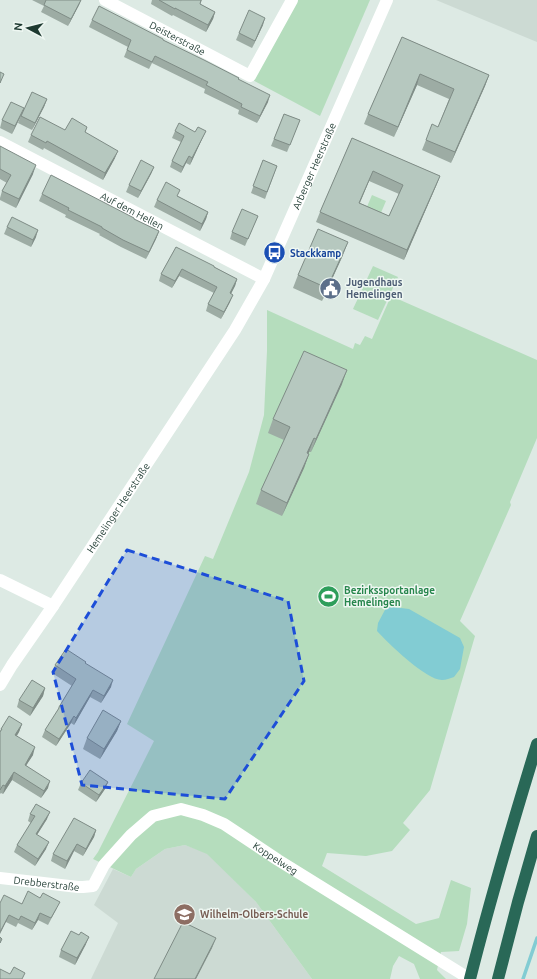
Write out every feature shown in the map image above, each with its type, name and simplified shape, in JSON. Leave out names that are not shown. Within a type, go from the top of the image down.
[{"type":"highway","points":[[470,979],[514,816],[537,744]]},
{"type":"highway","points":[[498,979],[537,836]]},
{"type":"street","name":"Deisterstraße","points":[[105,0],[250,76],[292,0]]},
{"type":"street","name":"Arberger Heerstraße","points":[[235,330],[264,279],[388,0]]},
{"type":"street","name":"Auf dem Hellen","points":[[0,142],[264,279]]},
{"type":"street","name":"Hemelinger Heerstraße","points":[[0,686],[12,665],[53,606],[235,330]]},
{"type":"street","points":[[0,580],[53,606]]},
{"type":"street","name":"Koppelweg","points":[[93,886],[104,864],[131,835],[153,816],[181,809],[203,815],[224,824],[278,860],[470,979]]},
{"type":"street","name":"Drebberstraße","points":[[0,878],[83,887],[93,886]]},
{"type":"highlighted area","points":[[127,550],[288,601],[304,681],[225,799],[82,785],[53,672]]},
{"type":"shaded area","points":[[436,0],[537,0],[537,42]]},
{"type":"shaded area","name":"Wilhelm-Olbers-Schule","points":[[185,845],[207,853],[256,902],[312,979],[91,979],[118,923],[94,905],[113,869],[131,877],[136,869],[165,849]]},
{"type":"green space","points":[[288,0],[370,0],[320,116],[247,77]]},
{"type":"green space","points":[[372,195],[386,201],[380,215],[366,209]]},
{"type":"green space","points":[[373,266],[398,277],[378,320],[353,309]]},
{"type":"green space","name":"Bezirkssportanlage Hemelingen","points":[[391,296],[537,360],[537,438],[510,502],[511,505],[460,621],[475,636],[430,790],[403,823],[410,830],[392,851],[366,856],[327,853],[322,866],[416,924],[439,918],[451,880],[471,888],[467,924],[459,951],[441,952],[437,970],[446,979],[420,979],[414,964],[399,956],[393,966],[390,979],[312,979],[256,902],[207,854],[185,845],[165,849],[136,869],[131,877],[93,859],[98,852],[154,741],[127,724],[205,556],[213,559],[249,472],[264,415],[267,310],[353,349],[355,343],[360,345],[365,336],[372,339]]},
{"type":"water","points":[[393,607],[409,609],[460,638],[464,647],[460,669],[454,677],[442,680],[427,674],[417,668],[377,631],[378,623],[386,608]]},
{"type":"building","points":[[46,0],[81,0],[71,19],[44,5]]},
{"type":"building","points":[[159,0],[201,0],[200,4],[215,12],[208,25]]},
{"type":"building","points":[[99,6],[270,95],[260,116],[241,107],[242,104],[206,85],[208,82],[155,56],[152,62],[127,50],[131,40],[92,20]]},
{"type":"building","points":[[249,10],[265,18],[255,41],[239,33]]},
{"type":"building","points":[[402,37],[489,75],[455,152],[426,140],[432,124],[438,127],[454,89],[420,74],[398,127],[368,114]]},
{"type":"building","points":[[0,72],[4,74],[0,83]]},
{"type":"building","points":[[32,92],[47,99],[35,123],[21,116]]},
{"type":"building","points":[[11,102],[24,108],[15,126],[2,120]]},
{"type":"building","points":[[284,114],[300,120],[290,145],[274,139]]},
{"type":"building","points":[[40,117],[65,130],[72,118],[87,127],[85,132],[118,151],[105,173],[47,141],[46,143],[31,135]]},
{"type":"building","points":[[179,123],[195,132],[198,127],[206,131],[192,158],[189,156],[183,167],[172,161],[184,136],[175,131]]},
{"type":"building","points":[[352,138],[440,176],[407,250],[320,212]],"holes":[[[373,171],[403,185],[389,216],[359,203]]]},
{"type":"building","points":[[0,146],[36,165],[19,199],[2,191],[11,175],[0,169]]},
{"type":"building","points":[[141,160],[154,167],[141,191],[129,185]]},
{"type":"building","points":[[263,160],[277,166],[267,192],[253,186]]},
{"type":"building","points":[[51,175],[159,231],[149,252],[123,240],[42,194]]},
{"type":"building","points":[[166,182],[180,190],[177,196],[208,212],[202,224],[157,200]]},
{"type":"building","points":[[242,209],[258,216],[248,239],[232,232]]},
{"type":"building","points":[[12,217],[38,230],[33,240],[7,227]]},
{"type":"building","points":[[318,229],[348,242],[327,288],[298,275]]},
{"type":"building","points":[[176,247],[237,279],[230,293],[233,295],[224,312],[208,304],[217,287],[182,269],[175,281],[161,274]]},
{"type":"building","points":[[304,351],[347,370],[316,439],[314,438],[307,453],[309,454],[287,503],[261,490],[290,427],[273,419]]},
{"type":"building","points":[[66,649],[86,662],[85,663],[113,680],[104,696],[93,690],[76,718],[74,716],[59,739],[45,730],[76,679],[55,665]]},
{"type":"building","points":[[32,680],[45,688],[33,708],[19,700]]},
{"type":"building","points":[[103,710],[121,721],[104,749],[87,738]]},
{"type":"building","points":[[9,716],[22,724],[15,735],[35,747],[25,765],[50,781],[44,791],[14,772],[5,786],[3,785],[0,790],[0,732]]},
{"type":"building","points":[[90,770],[108,782],[99,795],[81,783]]},
{"type":"building","points":[[36,804],[50,812],[36,834],[49,842],[38,859],[17,845],[35,816],[30,814]]},
{"type":"building","points":[[74,818],[96,830],[86,849],[77,844],[67,861],[53,854]]},
{"type":"building","points":[[28,891],[40,898],[43,893],[60,902],[51,918],[40,913],[35,923],[21,916],[19,920],[9,915],[0,932],[0,903],[4,895],[22,904]]},
{"type":"building","points":[[183,922],[216,938],[195,979],[154,979]]},
{"type":"building","points":[[71,931],[79,935],[81,932],[89,937],[77,958],[61,950]]},
{"type":"building","points":[[14,967],[25,973],[22,979],[0,979],[0,969],[10,974]]},
{"type":"waterway","points":[[523,979],[537,938]]},
{"type":"place","name":"Stackkamp","points":[[275,253]]},
{"type":"place","name":"Jugendhaus Hemelingen","points":[[330,288]]},
{"type":"place","name":"Bezirkssportanlage Hemelingen","points":[[329,596]]},
{"type":"place","name":"Wilhelm-Olbers-Schule","points":[[185,914]]}]
